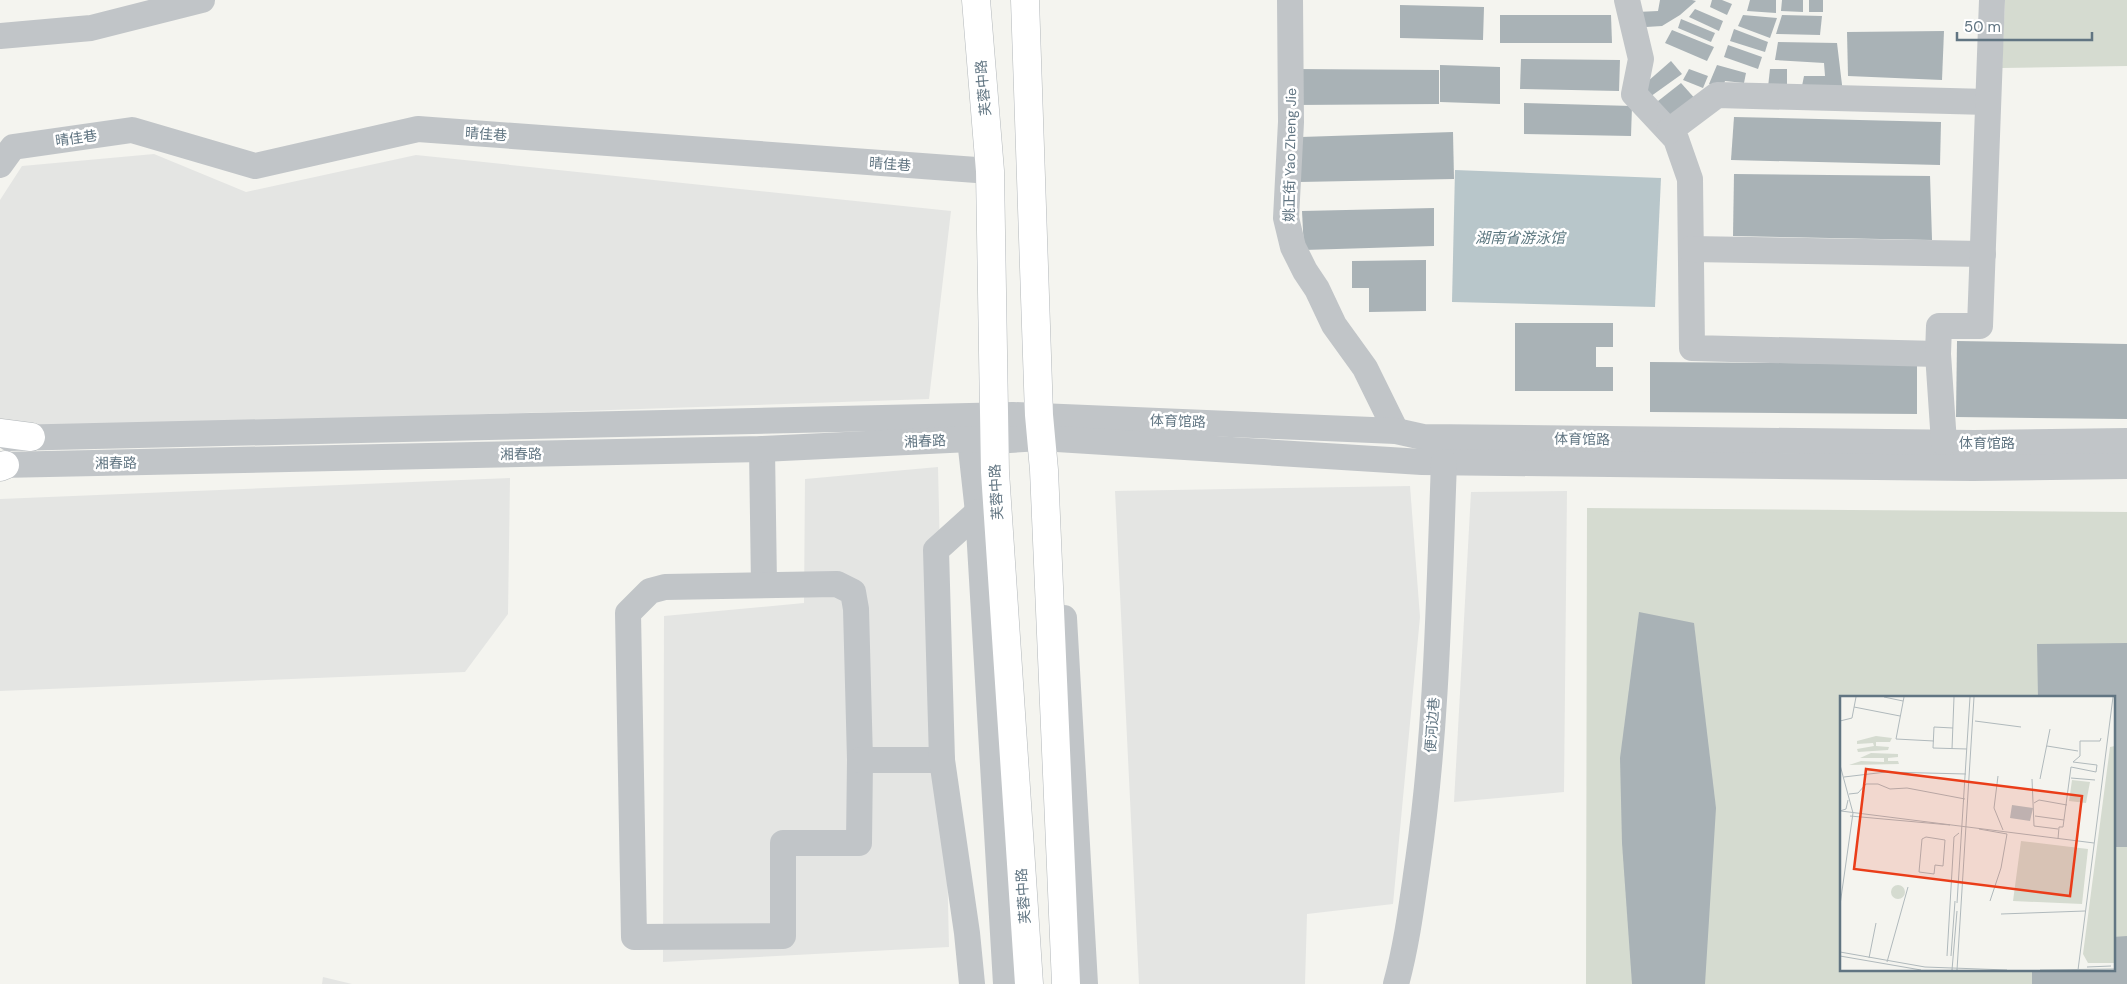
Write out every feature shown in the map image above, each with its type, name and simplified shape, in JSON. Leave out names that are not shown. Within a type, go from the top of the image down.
[{"type":"main road","name":"芙蓉中路","points":[[976,0],[990,171],[985,432],[995,472],[1028,984]]},
{"type":"main road","points":[[1025,0],[1066,984]]},
{"type":"main road","points":[[0,433],[32,437]]},
{"type":"main road","points":[[978,512],[995,472]]},
{"type":"street","points":[[0,36],[91,28],[202,0]]},
{"type":"street","name":"姚正街 Yao Zheng Jie","points":[[1290,0],[1291,122],[1286,218],[1293,247],[1317,289],[1334,325],[1365,368],[1396,431]]},
{"type":"street","points":[[1627,0],[1641,59],[1634,94],[1676,139],[1690,179],[1692,348],[1938,354]]},
{"type":"street","points":[[1944,443],[1938,354],[1940,326],[1980,326],[1992,0]]},
{"type":"street","points":[[1669,131],[1717,95],[1988,102]]},
{"type":"street","name":"晴佳巷","points":[[0,165],[13,147],[132,130],[255,166],[418,129],[990,171]]},
{"type":"street","points":[[1691,249],[1983,254]]},
{"type":"street","points":[[1044,431],[1085,984]]},
{"type":"street","name":"体育馆路","points":[[1044,431],[1396,431],[1422,438],[1944,443],[2127,441]]},
{"type":"street","name":"体育馆路","points":[[1044,431],[1444,462],[1974,468],[2127,466]]},
{"type":"street","name":"湘春路","points":[[0,438],[1044,431]]},
{"type":"street","points":[[985,432],[978,512],[1006,984]]},
{"type":"street","name":"湘春路","points":[[2,466],[762,449],[985,432]]},
{"type":"street","points":[[762,449],[764,585]]},
{"type":"street","name":"便河边巷","points":[[1396,984],[1405,953],[1428,793],[1438,636],[1444,462]]},
{"type":"street","points":[[972,984],[967,933],[942,760],[936,550],[978,512]]},
{"type":"street","points":[[837,584],[853,592],[856,608],[860,760],[859,843],[783,843],[783,936],[634,938],[628,612],[650,590],[665,587],[764,585],[837,584]]},
{"type":"street","points":[[860,760],[942,760]]},
{"type":"shaded area","points":[[2005,0],[2127,0],[2127,66],[2002,68]]},
{"type":"shaded area","points":[[154,154],[246,192],[416,155],[951,211],[929,399],[24,430],[0,423],[0,200],[22,166]]},
{"type":"shaded area","points":[[938,467],[949,947],[663,962],[664,616],[804,603],[805,479]]},
{"type":"shaded area","points":[[510,478],[508,614],[465,672],[0,691],[0,499]]},
{"type":"shaded area","points":[[1410,486],[1420,617],[1393,904],[1307,914],[1305,984],[1139,984],[1115,491]]},
{"type":"shaded area","points":[[1567,491],[1564,792],[1454,802],[1471,492]]},
{"type":"shaded area","points":[[1587,508],[2127,512],[2127,984],[1586,984]]},
{"type":"shaded area","points":[[323,977],[352,984],[322,984]]},
{"type":"water","name":"湖南省游泳馆","points":[[1455,170],[1661,178],[1655,307],[1452,302]]},
{"type":"building","points":[[1660,0],[1696,1],[1680,15],[1662,26],[1646,27],[1637,12],[1658,11]]},
{"type":"building","points":[[1712,0],[1722,0],[1732,4],[1727,15],[1710,7]]},
{"type":"building","points":[[1750,0],[1776,0],[1776,13],[1747,11]]},
{"type":"building","points":[[1782,0],[1803,0],[1803,12],[1781,11]]},
{"type":"building","points":[[1809,0],[1823,0],[1823,12],[1809,12]]},
{"type":"building","points":[[1400,5],[1484,7],[1483,40],[1400,38]]},
{"type":"building","points":[[1695,9],[1723,21],[1719,31],[1689,17]]},
{"type":"building","points":[[1500,15],[1611,15],[1612,43],[1500,43]]},
{"type":"building","points":[[1743,15],[1777,18],[1770,38],[1738,26]]},
{"type":"building","points":[[1782,15],[1822,16],[1820,35],[1776,34]]},
{"type":"building","points":[[1681,19],[1715,33],[1711,42],[1678,28]]},
{"type":"building","points":[[1734,29],[1768,42],[1765,52],[1730,41]]},
{"type":"building","points":[[1672,30],[1714,47],[1707,61],[1665,43]]},
{"type":"building","points":[[1944,31],[1942,80],[1848,76],[1847,32]]},
{"type":"building","points":[[1778,42],[1837,43],[1843,93],[1801,91],[1804,76],[1825,76],[1824,63],[1775,60]]},
{"type":"building","points":[[1728,45],[1762,57],[1758,69],[1724,57]]},
{"type":"building","points":[[1521,59],[1620,60],[1619,91],[1520,89]]},
{"type":"building","points":[[1671,61],[1682,74],[1647,99],[1639,89]]},
{"type":"building","points":[[1440,65],[1500,67],[1500,104],[1440,102]]},
{"type":"building","points":[[1717,65],[1746,73],[1744,83],[1725,81],[1722,90],[1709,84]]},
{"type":"building","points":[[1295,69],[1439,70],[1439,104],[1295,105]]},
{"type":"building","points":[[1689,69],[1708,76],[1703,88],[1683,80]]},
{"type":"building","points":[[1770,69],[1787,69],[1787,87],[1768,87]]},
{"type":"building","points":[[1681,83],[1698,102],[1670,124],[1653,105]]},
{"type":"building","points":[[1524,103],[1632,106],[1631,136],[1524,134]]},
{"type":"building","points":[[1734,117],[1941,122],[1940,165],[1731,160]]},
{"type":"building","points":[[1453,132],[1454,179],[1299,182],[1301,137]]},
{"type":"building","points":[[1734,174],[1930,176],[1932,240],[1733,236]]},
{"type":"building","points":[[1434,208],[1434,246],[1304,250],[1302,211]]},
{"type":"building","points":[[1426,260],[1426,311],[1369,312],[1369,288],[1352,288],[1352,261]]},
{"type":"building","points":[[1515,323],[1613,323],[1613,347],[1596,347],[1596,367],[1613,367],[1613,391],[1515,391]]},
{"type":"building","points":[[1957,341],[2127,344],[2127,419],[1956,417]]},
{"type":"building","points":[[1650,362],[1917,364],[1917,414],[1650,412]]},
{"type":"building","points":[[1639,612],[1694,623],[1716,808],[1705,984],[1632,984],[1622,843],[1620,758]]},
{"type":"building","points":[[2127,643],[2127,847],[2114,847],[2114,696],[2038,696],[2037,644]]},
{"type":"building","points":[[2127,936],[2127,984],[2032,984],[2032,972],[2114,972],[2114,937]]}]
